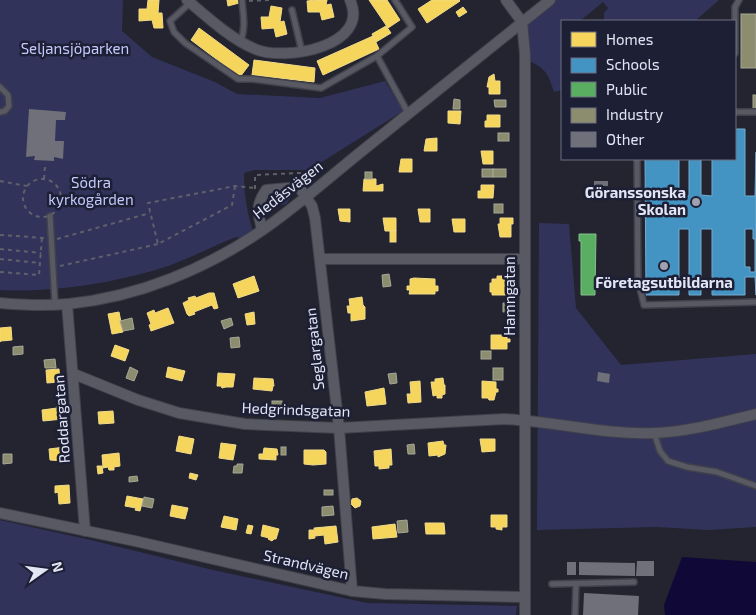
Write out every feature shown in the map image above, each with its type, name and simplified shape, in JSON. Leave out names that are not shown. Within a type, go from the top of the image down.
[{"type":"street","points":[[190,1],[240,41],[256,50],[285,54],[302,52],[326,44],[349,29],[354,15],[350,0]]},
{"type":"street","points":[[506,0],[522,22]]},
{"type":"street","name":"Hedåsvägen","points":[[0,304],[67,304],[117,296],[175,277],[214,259],[262,230],[306,197],[550,0]]},
{"type":"street","name":"Hamngatan","points":[[522,22],[525,59],[524,615]]},
{"type":"street","points":[[262,230],[258,212],[258,201],[266,190],[299,187],[306,197]]},
{"type":"street","name":"Seglargatan","points":[[306,197],[312,206],[315,218],[321,259],[339,428],[352,591]]},
{"type":"street","points":[[321,259],[525,259]]},
{"type":"street","name":"Roddargatan","points":[[67,304],[85,532]]},
{"type":"street","name":"Hedgrindsgatan","points":[[74,374],[138,400],[179,414],[245,424],[339,428],[504,419],[654,433],[689,429],[756,414]]},
{"type":"street","name":"Strandvägen","points":[[0,513],[135,541],[352,591],[385,594],[525,598]]},
{"type":"lane","points":[[190,1],[170,21],[174,32],[185,43],[238,79],[252,79],[320,88],[377,56],[412,27],[395,0]]},
{"type":"lane","points":[[735,20],[735,7],[739,0]]},
{"type":"lane","points":[[240,41],[245,27],[242,1]]},
{"type":"lane","points":[[292,10],[302,52]]},
{"type":"lane","points":[[377,56],[408,113]]},
{"type":"lane","points":[[0,87],[8,95],[9,106],[5,111],[0,112]]},
{"type":"lane","points":[[736,112],[756,112]]},
{"type":"lane","points":[[637,160],[638,280],[644,305],[756,302]]},
{"type":"lane","points":[[50,216],[55,304]]},
{"type":"lane","points":[[654,433],[660,451],[668,461],[686,467],[717,472],[756,486]]},
{"type":"lane","points":[[552,584],[634,582]]},
{"type":"lane","points":[[575,615],[576,584]]},
{"type":"path","points":[[242,1],[270,0]]},
{"type":"path","points":[[44,179],[45,166]]},
{"type":"path","points":[[255,195],[255,175],[293,172],[320,173],[328,167]]},
{"type":"path","points":[[44,179],[56,184],[62,195],[60,208],[50,216],[37,217],[27,210],[23,198],[27,186],[32,182],[44,179]]},
{"type":"path","points":[[0,181],[27,186]]},
{"type":"path","points":[[158,244],[148,203],[235,186],[255,188]]},
{"type":"path","points":[[53,268],[158,244],[232,205],[235,186]]},
{"type":"path","points":[[51,240],[150,213]]},
{"type":"path","points":[[0,234],[42,237],[39,275],[0,272]]},
{"type":"path","points":[[0,249],[41,253]]},
{"type":"path","points":[[0,259],[40,264]]},
{"type":"green space","name":"Södra kyrkogården","points":[[0,0],[123,0],[122,31],[152,57],[215,82],[237,94],[320,98],[385,81],[403,111],[309,170],[254,170],[244,173],[246,204],[254,234],[245,239],[236,237],[171,265],[123,278],[82,286],[40,290],[0,290]]},
{"type":"green space","points":[[550,0],[719,0],[696,20],[604,20],[604,13],[608,8],[603,2],[581,20],[561,20],[561,90],[554,92],[545,71],[525,59],[522,22]]},
{"type":"green space","points":[[285,193],[291,197],[286,204],[273,207],[272,198]]},
{"type":"green space","points":[[539,223],[569,224],[576,308],[621,365],[756,354],[756,527],[708,530],[657,527],[537,530]]},
{"type":"green space","points":[[0,520],[213,570],[367,603],[517,606],[516,615],[0,615]]},
{"type":"shaded area","points":[[682,557],[756,562],[756,615],[665,615],[664,605]]},
{"type":"building: Homes","points":[[148,0],[159,0],[158,13],[162,13],[163,28],[154,28],[152,20],[139,21],[139,9],[147,9]]},
{"type":"building: Homes","points":[[227,0],[239,0],[239,3],[228,6]]},
{"type":"building: Homes","points":[[327,0],[326,5],[331,4],[334,17],[322,20],[320,12],[308,12],[307,1]]},
{"type":"building: Homes","points":[[369,0],[387,0],[400,20],[388,28]]},
{"type":"building: Homes","points":[[432,0],[460,1],[427,23],[418,9]]},
{"type":"building: Homes","points":[[271,6],[282,8],[280,22],[284,21],[287,34],[276,37],[274,28],[262,29],[261,17],[269,17]]},
{"type":"building: Homes","points":[[463,7],[467,12],[459,17],[456,12]]},
{"type":"building: Homes","points":[[386,26],[391,33],[376,42],[372,34]]},
{"type":"building: Homes","points":[[199,28],[249,65],[240,77],[191,40]]},
{"type":"building: Homes","points":[[373,36],[379,49],[323,75],[317,61]]},
{"type":"building: Homes","points":[[254,60],[315,68],[314,82],[252,75]]},
{"type":"building: Homes","points":[[494,74],[495,81],[500,81],[500,94],[489,94],[489,87],[487,87],[489,77]]},
{"type":"building: Homes","points":[[448,111],[461,111],[460,124],[448,123]]},
{"type":"building: Homes","points":[[487,115],[500,115],[500,127],[485,127]]},
{"type":"building: Homes","points":[[437,138],[437,151],[424,151],[426,139]]},
{"type":"building: Homes","points":[[481,151],[493,151],[493,164],[483,164]]},
{"type":"building: Homes","points":[[401,159],[412,159],[412,172],[399,172]]},
{"type":"building: Homes","points":[[364,179],[376,179],[376,186],[383,184],[383,191],[363,191]]},
{"type":"building: Homes","points":[[481,185],[494,185],[493,198],[478,198],[478,191],[481,191]]},
{"type":"building: Homes","points":[[338,209],[350,209],[350,222],[340,221]]},
{"type":"building: Homes","points":[[418,209],[430,209],[430,222],[420,222]]},
{"type":"building: Homes","points":[[383,218],[396,218],[396,231],[385,231]]},
{"type":"building: Homes","points":[[500,218],[513,218],[511,237],[500,237],[498,224],[500,224]]},
{"type":"building: Homes","points":[[452,219],[465,219],[465,232],[454,232]]},
{"type":"building: Homes","points":[[390,231],[396,231],[396,242],[390,242]]},
{"type":"building: Homes","points":[[254,276],[259,291],[238,298],[233,284]]},
{"type":"building: Homes","points":[[497,276],[505,276],[505,279],[507,279],[507,295],[492,295],[492,292],[490,292],[490,283],[492,283],[492,279],[497,279]]},
{"type":"building: Homes","points":[[410,279],[435,279],[435,286],[438,286],[438,291],[435,291],[435,294],[409,294],[410,290],[407,290],[407,286],[410,286]]},
{"type":"building: Homes","points":[[214,293],[218,308],[214,309],[212,305],[189,316],[183,303],[189,300],[188,298],[195,296],[196,298]]},
{"type":"building: Homes","points":[[362,297],[365,307],[365,319],[351,321],[351,313],[348,313],[347,306],[350,306],[349,299]]},
{"type":"building: Homes","points":[[168,308],[174,323],[151,331],[149,325],[151,324],[147,313],[154,310],[155,313]]},
{"type":"building: Homes","points":[[119,312],[123,332],[112,334],[108,314]]},
{"type":"building: Homes","points":[[254,312],[255,324],[247,325],[245,314]]},
{"type":"building: Homes","points":[[11,327],[12,340],[0,342],[0,328]]},
{"type":"building: Homes","points":[[491,335],[507,335],[507,339],[510,339],[510,342],[507,342],[507,349],[491,349]]},
{"type":"building: Homes","points":[[115,345],[129,350],[125,361],[111,356]]},
{"type":"building: Homes","points":[[168,367],[185,371],[182,381],[166,377]]},
{"type":"building: Homes","points":[[59,369],[60,382],[47,383],[46,370]]},
{"type":"building: Homes","points":[[218,373],[235,374],[233,387],[222,388],[217,386]]},
{"type":"building: Homes","points":[[254,378],[273,379],[274,386],[272,391],[253,389]]},
{"type":"building: Homes","points":[[443,378],[445,394],[442,395],[442,398],[437,398],[437,395],[433,396],[431,382],[435,382],[435,379]]},
{"type":"building: Homes","points":[[420,381],[421,402],[408,403],[407,394],[411,394],[410,382]]},
{"type":"building: Homes","points":[[482,381],[496,382],[498,392],[496,392],[494,400],[482,398]]},
{"type":"building: Homes","points":[[384,388],[386,404],[367,406],[365,392]]},
{"type":"building: Homes","points":[[57,406],[62,408],[63,419],[43,421],[42,410],[57,408]]},
{"type":"building: Homes","points":[[113,411],[114,423],[99,424],[98,412]]},
{"type":"building: Homes","points":[[179,436],[194,439],[191,454],[176,451]]},
{"type":"building: Homes","points":[[480,439],[495,439],[495,451],[482,452]]},
{"type":"building: Homes","points":[[443,441],[444,445],[446,445],[445,454],[438,457],[438,455],[429,456],[428,443]]},
{"type":"building: Homes","points":[[221,443],[236,445],[233,460],[219,458]]},
{"type":"building: Homes","points":[[65,447],[66,459],[63,459],[63,461],[50,460],[49,449]]},
{"type":"building: Homes","points":[[264,448],[277,449],[278,455],[276,455],[276,460],[259,459],[259,454],[263,454]]},
{"type":"building: Homes","points":[[391,449],[392,465],[389,465],[389,468],[379,469],[379,466],[375,466],[374,451]]},
{"type":"building: Homes","points":[[304,450],[324,450],[326,452],[326,464],[304,464]]},
{"type":"building: Homes","points":[[119,453],[120,466],[114,467],[114,470],[109,470],[108,467],[103,468],[102,455]]},
{"type":"building: Homes","points":[[97,466],[102,466],[103,473],[98,474]]},
{"type":"building: Homes","points":[[190,473],[198,475],[196,480],[189,478]]},
{"type":"building: Homes","points":[[69,485],[70,503],[59,504],[58,492],[55,493],[55,486]]},
{"type":"building: Homes","points":[[127,496],[143,499],[140,511],[135,510],[136,508],[125,506]]},
{"type":"building: Homes","points":[[357,498],[361,501],[360,506],[355,508],[351,504],[352,499]]},
{"type":"building: Homes","points":[[172,505],[188,508],[185,519],[170,516]]},
{"type":"building: Homes","points":[[491,515],[507,515],[507,527],[502,527],[502,530],[491,527]]},
{"type":"building: Homes","points":[[224,516],[238,519],[236,530],[221,527]]},
{"type":"building: Homes","points":[[425,523],[444,523],[445,534],[426,534]]},
{"type":"building: Homes","points":[[395,524],[397,537],[373,539],[372,527]]},
{"type":"building: Homes","points":[[248,525],[253,526],[251,534],[246,533]]},
{"type":"building: Homes","points":[[263,525],[279,529],[276,539],[272,541],[261,536]]},
{"type":"building: Homes","points":[[336,526],[338,542],[325,544],[324,535],[315,536],[314,528]]},
{"type":"building: Homes","points":[[309,530],[314,530],[315,538],[309,539]]},
{"type":"building: Schools","name":"Göranssonska Skolan","points":[[736,129],[745,129],[745,196],[755,196],[756,152],[756,295],[755,277],[745,277],[745,295],[712,295],[712,229],[701,229],[701,295],[689,295],[689,229],[679,229],[679,295],[646,295],[645,160],[679,160],[679,196],[689,196],[689,160],[701,160],[701,195],[712,196],[712,160],[736,160]],"holes":[[[745,229],[753,229],[753,239],[755,239],[755,272],[750,272],[750,267],[745,267]]]},
{"type":"building: Public","points":[[579,234],[596,234],[595,295],[581,295],[581,241],[579,241]]},
{"type":"building: Industry","points":[[741,14],[756,14],[756,68],[741,68]]},
{"type":"building: Industry","points":[[753,95],[756,95],[756,110],[753,110]]},
{"type":"building: Industry","points":[[454,99],[460,100],[460,109],[453,109]]},
{"type":"building: Industry","points":[[494,100],[506,100],[506,107],[495,107]]},
{"type":"building: Industry","points":[[498,133],[509,133],[509,141],[498,141]]},
{"type":"building: Industry","points":[[482,169],[493,169],[493,177],[482,177]]},
{"type":"building: Industry","points":[[493,169],[506,169],[506,177],[493,177]]},
{"type":"building: Industry","points":[[365,172],[372,172],[372,179],[365,179]]},
{"type":"building: Industry","points":[[494,204],[503,204],[503,213],[494,213]]},
{"type":"building: Industry","points":[[389,274],[391,286],[383,287],[382,275]]},
{"type":"building: Industry","points":[[503,303],[511,303],[511,311],[503,312]]},
{"type":"building: Industry","points":[[132,318],[134,329],[123,331],[120,321]]},
{"type":"building: Industry","points":[[231,318],[233,325],[224,329],[221,321]]},
{"type":"building: Industry","points":[[239,337],[240,347],[231,348],[230,338]]},
{"type":"building: Industry","points":[[23,346],[23,354],[13,355],[13,347]]},
{"type":"building: Industry","points":[[481,351],[491,351],[491,359],[481,359]]},
{"type":"building: Industry","points":[[55,359],[56,368],[45,368],[44,360]]},
{"type":"building: Industry","points":[[130,367],[138,371],[134,381],[126,378]]},
{"type":"building: Industry","points":[[493,368],[503,368],[503,380],[493,380]]},
{"type":"building: Industry","points":[[396,373],[397,383],[390,384],[388,374]]},
{"type":"building: Industry","points":[[272,401],[282,401],[282,409],[272,409]]},
{"type":"building: Industry","points":[[414,444],[415,454],[408,454],[407,445]]},
{"type":"building: Industry","points":[[281,447],[286,447],[286,455],[281,455]]},
{"type":"building: Industry","points":[[3,454],[12,454],[12,463],[3,464]]},
{"type":"building: Industry","points":[[237,464],[243,464],[242,473],[233,473],[234,466],[237,466]]},
{"type":"building: Industry","points":[[137,476],[138,481],[129,482],[129,477]]},
{"type":"building: Industry","points":[[324,490],[333,490],[333,495],[324,495]]},
{"type":"building: Industry","points":[[144,497],[154,499],[152,508],[142,506]]},
{"type":"building: Industry","points":[[333,506],[334,515],[322,516],[322,507]]},
{"type":"building: Industry","points":[[407,520],[408,532],[398,533],[397,521]]},
{"type":"building: Other","points":[[29,109],[66,112],[65,120],[56,120],[55,141],[64,141],[63,159],[54,157],[54,161],[34,160],[35,156],[26,157]]},
{"type":"building: Other","points":[[594,181],[608,181],[608,186],[594,186]]},
{"type":"building: Other","points":[[598,372],[610,374],[609,383],[597,381]]},
{"type":"building: Other","points":[[637,561],[654,561],[654,576],[636,576]]},
{"type":"building: Other","points":[[567,562],[576,562],[576,575],[567,575]]},
{"type":"building: Other","points":[[579,562],[635,563],[635,576],[579,575]]},
{"type":"building: Other","points":[[584,593],[639,596],[638,615],[583,615]]},
{"type":"place","name":"Göranssonska Skolan","points":[[696,202]]},
{"type":"place","name":"Företagsutbildarna","points":[[664,266]]},
{"type":"park label","name":"Seljansjöparken","points":[[75,49]]}]
